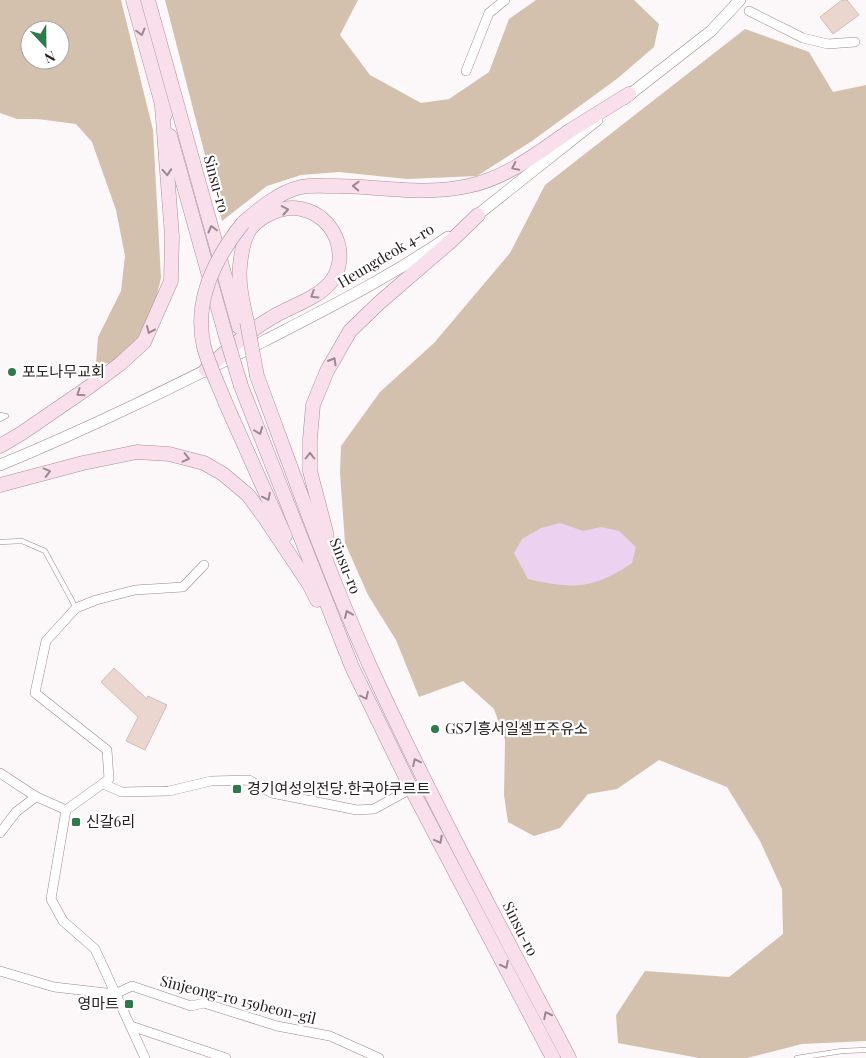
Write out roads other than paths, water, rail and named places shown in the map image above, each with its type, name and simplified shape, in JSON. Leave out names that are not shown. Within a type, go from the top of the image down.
[{"type":"main road","name":"Sinsu-ro","points":[[133,0],[241,386],[352,668],[411,788],[553,1058]]},
{"type":"main road","name":"Sinsu-ro","points":[[148,0],[257,376],[330,573],[369,665],[425,780],[569,1058]]},
{"type":"main road","points":[[352,668],[262,488],[204,347],[202,318],[205,293],[213,269],[228,241],[243,223],[259,209],[282,195],[301,187],[348,186],[413,191],[442,190],[470,186],[518,166],[629,94]]},
{"type":"main road","points":[[0,446],[89,387],[120,364],[144,342],[171,281],[172,236],[162,106]]},
{"type":"main road","points":[[206,370],[232,346],[271,318],[317,294],[330,283],[340,264],[341,248],[328,225],[314,214],[302,209],[284,209],[267,215],[249,230],[239,268],[243,325]]},
{"type":"main road","points":[[330,573],[326,532],[310,470],[313,405],[324,379],[350,331],[478,215]]},
{"type":"main road","points":[[0,485],[82,463],[137,452],[169,454],[190,458],[215,468],[248,495],[309,584]]},
{"type":"street","points":[[466,71],[489,13],[506,0]]},
{"type":"street","name":"Heungdeok 4-ro","points":[[0,465],[138,404],[357,292],[423,254],[478,215],[711,31],[740,0]]},
{"type":"street","points":[[748,11],[803,38],[828,44],[855,42]]},
{"type":"street","points":[[145,1058],[95,949],[63,922],[51,899],[66,810],[109,780],[106,750],[35,693],[46,641],[76,608],[96,600],[135,590],[183,587],[204,565]]},
{"type":"street","points":[[0,773],[35,796],[66,810]]},
{"type":"street","points":[[102,784],[122,792],[169,791],[211,782],[249,780],[272,793],[357,810],[374,809],[425,780]]},
{"type":"street","points":[[0,833],[16,812],[35,796]]},
{"type":"street","name":"Sinjeong-ro 159beon-gil","points":[[0,971],[54,987],[115,994],[132,986],[191,1006],[204,1004],[277,1026],[330,1036],[379,1058]]},
{"type":"street","points":[[131,1026],[226,1058]]},
{"type":"lane","points":[[0,415],[6,416],[0,419]]},
{"type":"lane","points":[[0,542],[22,541],[45,551],[76,608]]},
{"type":"lane","points":[[797,1058],[842,1050],[866,1050]]},
{"type":"place","name":"포도나무교회","points":[[12,372]]},
{"type":"place","name":"GS기흥서일셀프주유소","points":[[435,729]]},
{"type":"place","name":"경기여성의전당.한국야쿠르트","points":[[237,789]]},
{"type":"place","name":"신갈6리","points":[[76,822]]},
{"type":"place","name":"영마트","points":[[129,1004]]}]
